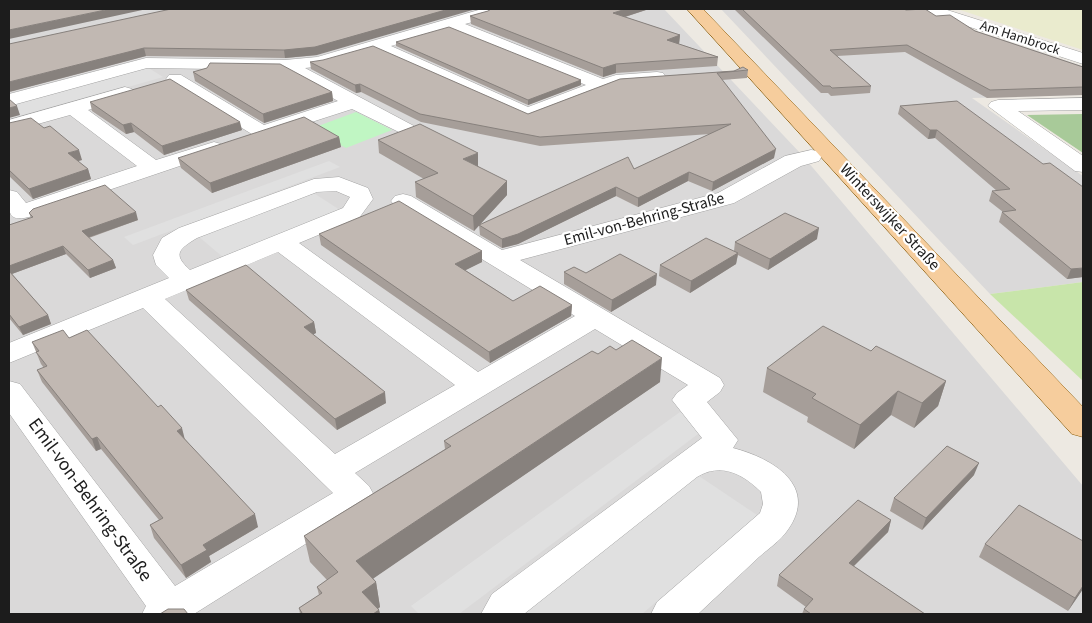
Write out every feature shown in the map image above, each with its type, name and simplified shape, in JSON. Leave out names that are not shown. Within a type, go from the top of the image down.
[{"type":"main road","name":"Winterswijker Straße","points":[[695,9],[1083,426]]},
{"type":"street","points":[[9,100],[146,63],[285,65],[318,62],[481,15],[494,9]]},
{"type":"street","name":"Am Hambrock","points":[[929,9],[1083,59]]},
{"type":"street","points":[[450,24],[602,85]]},
{"type":"street","points":[[377,46],[527,114],[616,80],[675,76]]},
{"type":"street","points":[[157,84],[229,64]]},
{"type":"street","points":[[285,65],[407,130]]},
{"type":"street","points":[[175,79],[262,132]]},
{"type":"street","points":[[9,126],[138,89]]},
{"type":"street","points":[[9,197],[21,212],[353,102]]},
{"type":"street","points":[[1083,104],[998,106],[1083,166]]},
{"type":"street","points":[[73,108],[153,168]]},
{"type":"street","name":"Emil-von-Behring-Straße","points":[[500,258],[726,198],[793,160],[811,156]]},
{"type":"street","points":[[9,354],[188,281],[351,213],[362,199],[360,193],[339,184],[314,186],[188,233],[171,243],[166,254],[169,265],[188,281]]},
{"type":"street","points":[[403,201],[709,385],[688,400],[722,440],[506,606],[501,614]]},
{"type":"street","points":[[281,242],[477,386]]},
{"type":"street","name":"Emil-von-Behring-Straße","points":[[9,391],[166,612],[357,495],[147,297]]},
{"type":"street","points":[[332,471],[596,316]]},
{"type":"street","points":[[671,614],[774,522],[781,503],[774,485],[757,468],[728,457],[706,458],[685,468]]},
{"type":"shaded area","points":[[9,9],[664,9],[802,155],[1083,486],[1083,614],[9,614]]},
{"type":"shaded area","points":[[721,9],[911,9],[1083,66],[1083,95],[972,98],[1083,176],[1083,282],[990,294]]},
{"type":"shaded area","points":[[147,67],[163,77],[9,121],[9,104]]},
{"type":"shaded area","points":[[329,161],[340,167],[133,245],[124,237]]},
{"type":"shaded area","points":[[312,192],[340,210],[224,258],[198,236]]},
{"type":"shaded area","points":[[680,412],[706,428],[459,614],[419,614],[411,606]]},
{"type":"shaded area","points":[[696,474],[757,515],[642,614],[528,614],[524,611]]},
{"type":"green space","points":[[957,9],[1083,9],[1083,50]]},
{"type":"green space","points":[[356,112],[392,130],[346,148],[310,129]]},
{"type":"green space","points":[[1083,114],[1083,153],[1027,115]]},
{"type":"green space","points":[[1083,282],[1083,381],[990,294]]},
{"type":"building","points":[[9,9],[110,9],[9,30]]},
{"type":"building","points":[[171,9],[449,9],[315,47],[284,50],[144,48],[9,82],[9,44]]},
{"type":"building","points":[[491,9],[626,9],[613,13],[680,35],[667,40],[718,57],[616,64],[603,68],[470,16]]},
{"type":"building","points":[[742,9],[925,9],[936,16],[950,15],[975,31],[1083,67],[1083,87],[990,90],[907,45],[830,50],[871,86],[832,88],[830,86],[823,86]]},
{"type":"building","points":[[449,27],[581,80],[528,100],[396,42]]},
{"type":"building","points":[[373,46],[528,114],[620,79],[734,71],[743,67],[748,70],[717,73],[776,149],[713,182],[689,172],[638,198],[616,187],[518,234],[502,239],[479,225],[628,157],[634,169],[731,124],[540,137],[420,114],[360,84],[355,85],[310,62]]},
{"type":"building","points":[[210,63],[280,64],[332,92],[263,114],[193,72],[207,68]]},
{"type":"building","points":[[170,79],[240,122],[162,146],[131,123],[123,125],[90,102]]},
{"type":"building","points":[[9,99],[17,106],[9,108]]},
{"type":"building","points":[[957,101],[1043,164],[1050,163],[1083,187],[1083,268],[1071,269],[1002,212],[1016,210],[992,191],[1010,189],[937,130],[930,130],[900,106]]},
{"type":"building","points":[[304,117],[339,137],[210,183],[178,158]]},
{"type":"building","points":[[31,118],[44,128],[50,126],[79,150],[68,153],[88,169],[29,189],[9,170],[9,123]]},
{"type":"building","points":[[420,124],[478,153],[463,159],[507,181],[473,216],[415,182],[438,173],[378,140]]},
{"type":"building","points":[[105,185],[136,212],[82,231],[113,260],[88,270],[63,246],[9,266],[9,225],[33,217],[29,213],[33,209]]},
{"type":"building","points":[[399,201],[482,251],[455,264],[513,301],[540,286],[572,305],[489,352],[319,234]]},
{"type":"building","points":[[785,213],[819,228],[770,259],[735,242]]},
{"type":"building","points":[[706,238],[738,253],[691,281],[660,265]]},
{"type":"building","points":[[620,254],[657,274],[612,300],[564,272],[574,267],[586,273]]},
{"type":"building","points":[[246,265],[314,322],[304,327],[385,392],[335,419],[186,290]]},
{"type":"building","points":[[9,271],[48,315],[19,327],[9,314]]},
{"type":"building","points":[[823,326],[871,351],[876,346],[946,381],[922,403],[898,391],[860,425],[812,398],[816,394],[767,368]]},
{"type":"building","points":[[63,330],[69,338],[87,330],[158,407],[161,405],[182,428],[177,431],[255,514],[203,545],[207,550],[181,565],[150,525],[163,518],[97,437],[92,439],[37,370],[47,366],[36,352],[39,351],[32,342]]},
{"type":"building","points":[[632,340],[662,358],[356,561],[376,582],[362,592],[379,610],[373,614],[300,614],[302,613],[299,608],[322,593],[317,587],[338,572],[304,536],[451,446],[444,441],[592,351],[598,354],[610,346],[616,350]]},
{"type":"building","points":[[947,446],[979,463],[926,518],[894,498]]},
{"type":"building","points":[[858,500],[891,520],[849,563],[925,614],[811,614],[804,609],[813,599],[779,575]]},
{"type":"building","points":[[1019,505],[1083,541],[1083,586],[1075,598],[985,544]]},
{"type":"building","points":[[168,609],[184,609],[188,614],[160,614]]}]
